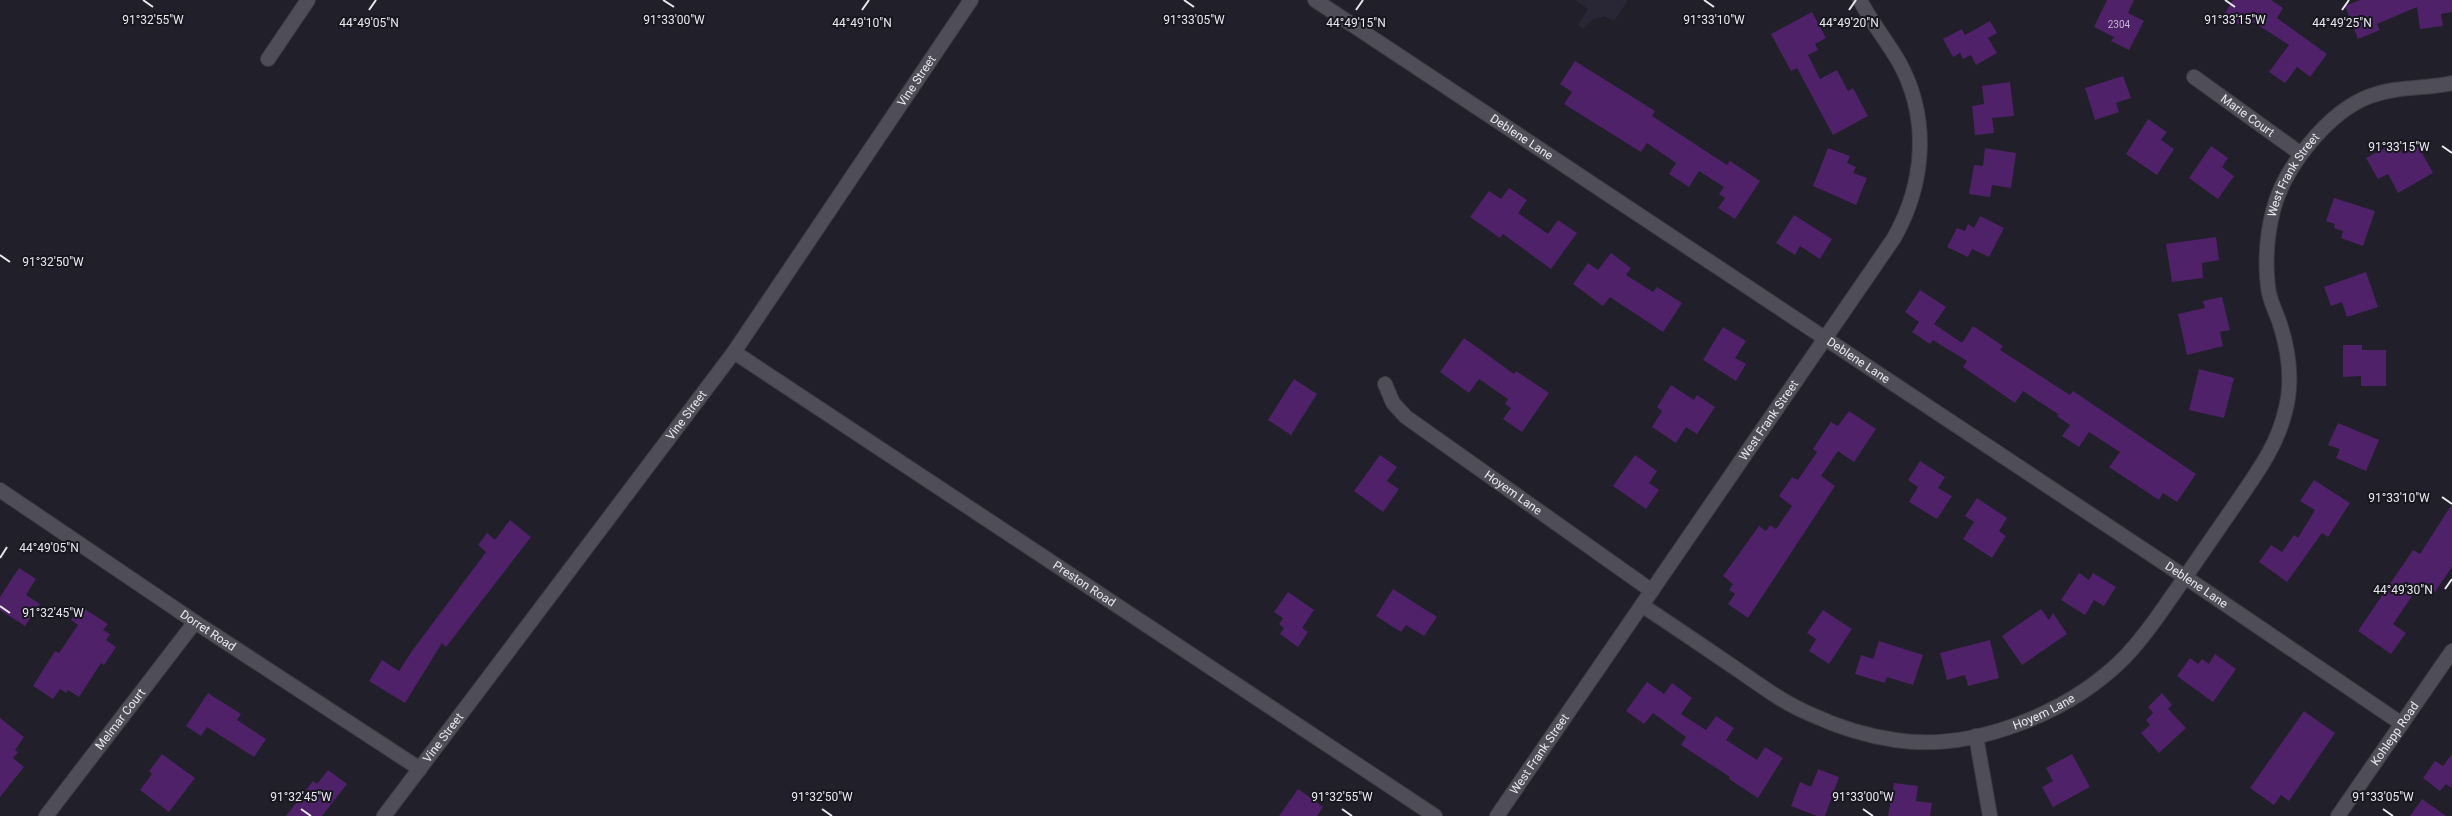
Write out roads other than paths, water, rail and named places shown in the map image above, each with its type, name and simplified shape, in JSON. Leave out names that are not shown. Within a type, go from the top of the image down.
[{"type":"street","points":[[268,59],[308,0]]},
{"type":"street","name":"Vine Street","points":[[384,816],[638,482],[734,352],[972,0]]},
{"type":"street","name":"Deblene Lane","points":[[1315,0],[1825,337],[2402,724]]},
{"type":"street","name":"West Frank Street","points":[[1497,816],[1643,606],[1894,238],[1905,219],[1913,195],[1921,151],[1918,115],[1909,83],[1860,0]]},
{"type":"street","name":"Marie Court","points":[[2194,77],[2301,154]]},
{"type":"street","name":"West Frank Street","points":[[2290,363],[2282,329],[2268,290],[2266,258],[2273,208],[2301,154],[2322,129],[2346,110],[2369,96],[2406,87],[2452,82]]},
{"type":"street","name":"Preston Road","points":[[734,352],[1435,816]]},
{"type":"street","name":"Hoyem Lane","points":[[1643,606],[1773,694],[1808,713],[1851,729],[1896,740],[1938,742],[1976,736],[2019,724],[2054,709],[2088,687],[2122,660],[2150,628],[2264,461],[2280,430],[2286,409],[2290,363]]},
{"type":"street","name":"Hoyem Lane","points":[[1385,384],[1393,403],[1406,417],[1652,591]]},
{"type":"street","name":"Dorret Road","points":[[0,490],[196,622],[420,768]]},
{"type":"street","name":"Melmar Court","points":[[46,816],[196,622]]},
{"type":"street","name":"Kohlepp Road","points":[[2338,816],[2452,651]]},
{"type":"street","points":[[1976,736],[1990,816]]}]
